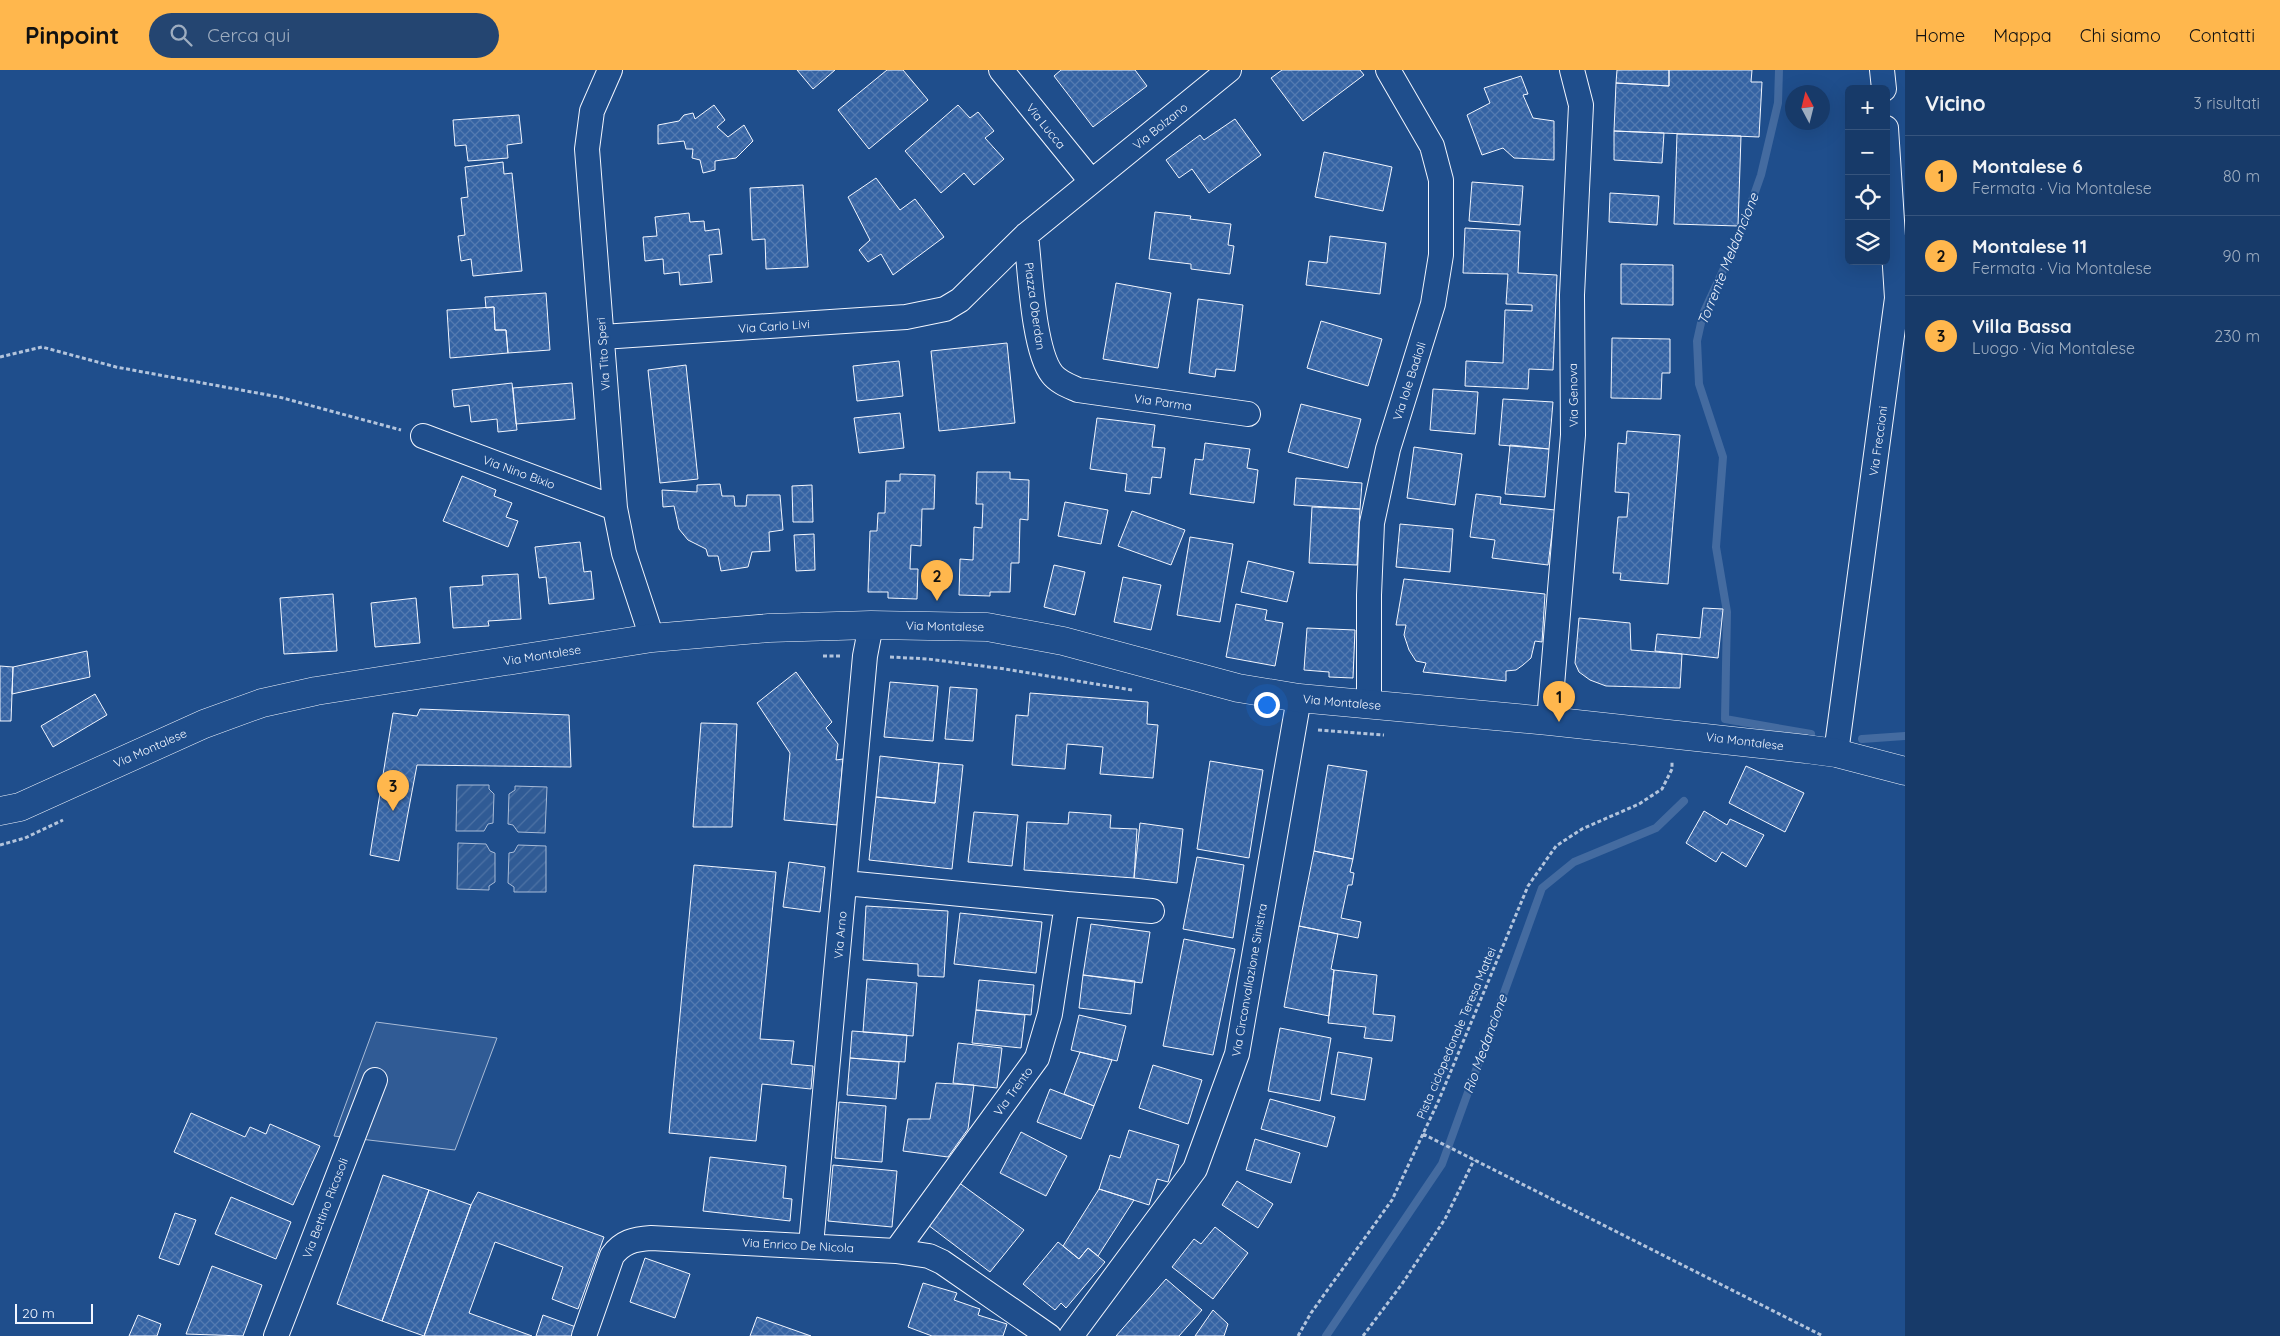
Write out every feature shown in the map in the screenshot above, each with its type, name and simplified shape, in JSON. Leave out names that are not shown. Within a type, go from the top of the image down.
[{"type":"street","name":"Via Tito Speri","points":[[610,70],[592,111],[587,149],[615,508],[624,553],[652,638]]},
{"type":"street","name":"Via Lucca","points":[[1001,70],[1091,181]]},
{"type":"street","name":"Via Bolzano","points":[[1091,181],[1229,70]]},
{"type":"street","name":"Via Iole Badioli","points":[[1368,704],[1372,523],[1388,449],[1433,304],[1440,255],[1441,180],[1432,146],[1388,70]]},
{"type":"street","name":"Via Genova","points":[[1549,720],[1573,435],[1572,295],[1581,105],[1572,70]]},
{"type":"street","points":[[1882,70],[1884,85]]},
{"type":"street","name":"Via Freccioni","points":[[1836,753],[1897,298],[1886,130]]},
{"type":"street","name":"Piazza Oberdan","points":[[945,309],[960,300],[1026,235],[1091,181]]},
{"type":"street","name":"Piazza Oberdan","points":[[1026,235],[1039,342],[1044,361],[1053,375],[1065,384],[1078,390]]},
{"type":"street","name":"Via Carlo Livi","points":[[602,337],[906,317],[945,309]]},
{"type":"street","name":"Via Parma","points":[[1078,390],[1248,414]]},
{"type":"street","name":"Via Nino Bixio","points":[[423,436],[615,508]]},
{"type":"street","name":"Via Montalese","points":[[0,811],[20,807],[204,724],[262,703],[316,691],[652,638],[769,628],[871,625],[987,627],[1063,641],[1238,688],[1299,698],[1549,720],[1836,753],[1905,771]]},
{"type":"street","name":"Via Arno","points":[[811,1245],[865,656],[871,625]]},
{"type":"street","name":"Via Circonvallazione Sinistra","points":[[1071,1336],[1195,1170],[1237,1054],[1299,698]]},
{"type":"street","points":[[845,883],[1152,911]]},
{"type":"street","name":"Via Trento","points":[[896,1250],[1037,1058],[1050,1014],[1067,904]]},
{"type":"street","name":"Via Bettino Ricasoli","points":[[276,1336],[375,1080]]},
{"type":"street","name":"Via Enrico De Nicola","points":[[584,1336],[612,1256],[619,1247],[629,1241],[651,1238],[896,1250],[929,1256],[942,1262],[1049,1336]]},
{"type":"path","points":[[0,357],[42,347],[116,367],[278,397],[423,436]]},
{"type":"path","points":[[817,656],[928,659],[1136,691]]},
{"type":"path","points":[[1294,728],[1393,736]]},
{"type":"path","name":"Pista ciclopedonale Teresa Mattei","points":[[1671,753],[1672,770],[1662,790],[1639,804],[1582,829],[1556,846],[1528,886],[1424,1134],[1823,1336]]},
{"type":"path","points":[[0,845],[26,838],[70,816]]},
{"type":"path","points":[[1298,1336],[1311,1313],[1392,1200],[1424,1134]]},
{"type":"path","points":[[1363,1336],[1402,1284],[1445,1219],[1474,1160]]},
{"type":"shaded area","points":[[457,785],[489,785],[489,789],[494,794],[493,823],[488,824],[484,831],[456,831]]},
{"type":"shaded area","points":[[515,786],[547,787],[545,833],[518,832],[513,825],[508,824],[509,794],[515,790]]},
{"type":"shaded area","points":[[458,843],[486,844],[490,851],[495,853],[495,882],[489,886],[489,890],[457,889]]},
{"type":"shaded area","points":[[518,845],[546,846],[546,892],[514,892],[514,887],[508,883],[509,853],[514,852]]},
{"type":"shaded area","points":[[376,1022],[497,1038],[455,1150],[334,1136]]},
{"type":"building","points":[[797,70],[835,70],[813,89]]},
{"type":"building","points":[[887,70],[903,70],[928,100],[869,149],[838,110]]},
{"type":"building","points":[[1061,70],[1135,70],[1147,86],[1093,127],[1054,76]]},
{"type":"building","points":[[1282,70],[1360,70],[1364,75],[1303,121],[1271,78]]},
{"type":"building","points":[[1617,70],[1669,70],[1669,86],[1616,83]]},
{"type":"building","points":[[1669,70],[1752,70],[1751,82],[1762,82],[1759,137],[1614,131],[1616,83],[1669,86]]},
{"type":"building","points":[[1521,76],[1528,94],[1523,95],[1533,118],[1554,121],[1554,160],[1514,158],[1503,148],[1482,155],[1467,115],[1490,103],[1484,88]]},
{"type":"building","points":[[714,105],[725,120],[717,127],[728,137],[744,125],[753,141],[736,158],[715,161],[715,170],[703,173],[700,160],[692,158],[693,149],[686,149],[684,141],[658,144],[658,125],[679,121],[684,115],[693,113],[695,119]]},
{"type":"building","points":[[958,105],[970,118],[978,112],[994,131],[985,138],[1004,159],[974,185],[964,173],[941,193],[905,151]]},
{"type":"building","points":[[519,115],[522,143],[507,145],[508,158],[468,161],[466,145],[455,146],[453,120]]},
{"type":"building","points":[[1235,119],[1261,155],[1209,193],[1192,169],[1179,178],[1166,160],[1200,135],[1204,140]]},
{"type":"building","points":[[1614,131],[1664,133],[1662,163],[1614,160]]},
{"type":"building","points":[[1677,134],[1741,136],[1738,226],[1674,224]]},
{"type":"building","points":[[1324,152],[1392,167],[1383,211],[1315,197]]},
{"type":"building","points":[[503,162],[504,174],[512,173],[522,271],[473,276],[471,259],[461,261],[458,236],[465,235],[461,198],[468,197],[465,167]]},
{"type":"building","points":[[876,178],[900,210],[915,199],[944,237],[893,275],[881,254],[868,262],[859,250],[870,240],[848,197]]},
{"type":"building","points":[[1472,182],[1523,186],[1520,225],[1469,221]]},
{"type":"building","points":[[803,185],[808,267],[766,269],[765,239],[752,240],[750,188]]},
{"type":"building","points":[[1610,193],[1659,196],[1657,225],[1609,222]]},
{"type":"building","points":[[1155,212],[1191,216],[1190,219],[1231,224],[1228,245],[1234,246],[1230,274],[1191,269],[1191,264],[1149,259]]},
{"type":"building","points":[[689,213],[690,222],[704,221],[705,231],[719,229],[722,254],[709,255],[712,282],[680,285],[679,272],[664,274],[663,259],[645,261],[643,237],[657,236],[655,217]]},
{"type":"building","points":[[1465,228],[1520,231],[1518,273],[1557,275],[1553,370],[1529,369],[1528,389],[1465,386],[1466,361],[1503,363],[1505,310],[1532,311],[1532,305],[1506,304],[1508,274],[1463,273]]},
{"type":"building","points":[[1330,236],[1386,243],[1380,294],[1306,285],[1309,261],[1327,263]]},
{"type":"building","points":[[1621,264],[1673,265],[1673,305],[1621,304]]},
{"type":"building","points":[[1116,283],[1171,293],[1158,368],[1103,359]]},
{"type":"building","points":[[546,293],[550,350],[508,353],[506,330],[495,330],[494,307],[486,308],[485,297]]},
{"type":"building","points":[[1198,299],[1243,305],[1235,371],[1216,369],[1215,377],[1189,373]]},
{"type":"building","points":[[494,307],[495,330],[506,330],[508,353],[450,358],[447,310]]},
{"type":"building","points":[[1321,321],[1382,339],[1368,386],[1307,368]]},
{"type":"building","points":[[1612,338],[1670,339],[1670,373],[1662,373],[1661,399],[1611,398]]},
{"type":"building","points":[[1007,343],[1015,423],[939,431],[931,351]]},
{"type":"building","points":[[899,361],[903,396],[857,401],[853,366]]},
{"type":"building","points":[[686,365],[698,479],[660,483],[648,370]]},
{"type":"building","points":[[512,383],[517,430],[498,432],[497,419],[471,422],[469,405],[454,407],[452,390]]},
{"type":"building","points":[[572,383],[575,419],[516,424],[513,388]]},
{"type":"building","points":[[1433,389],[1478,392],[1475,434],[1430,430]]},
{"type":"building","points":[[1503,399],[1553,402],[1549,449],[1499,445]]},
{"type":"building","points":[[1301,404],[1361,419],[1348,468],[1288,452]]},
{"type":"building","points":[[900,413],[904,448],[859,453],[854,418]]},
{"type":"building","points":[[1097,418],[1155,425],[1152,447],[1165,448],[1161,478],[1152,477],[1150,494],[1125,491],[1127,474],[1090,469]]},
{"type":"building","points":[[1627,431],[1680,435],[1668,584],[1620,580],[1621,573],[1613,573],[1618,517],[1627,517],[1629,493],[1615,492],[1618,443],[1626,444]]},
{"type":"building","points":[[1205,443],[1250,449],[1247,468],[1258,470],[1254,503],[1190,494],[1195,459],[1203,460]]},
{"type":"building","points":[[1510,445],[1549,449],[1545,497],[1505,494]]},
{"type":"building","points":[[1414,447],[1462,454],[1455,505],[1407,498]]},
{"type":"building","points":[[977,472],[1010,472],[1010,479],[1029,480],[1028,520],[1020,519],[1019,563],[1011,563],[1010,592],[990,592],[990,596],[959,595],[960,559],[973,560],[974,527],[982,528],[983,504],[976,504]]},
{"type":"building","points":[[900,474],[935,475],[934,509],[922,509],[921,546],[911,545],[910,569],[918,569],[917,599],[888,598],[888,592],[868,592],[870,531],[877,531],[878,513],[885,513],[886,481],[900,481]]},
{"type":"building","points":[[462,476],[496,490],[494,496],[512,503],[506,517],[518,521],[508,547],[443,521]]},
{"type":"building","points":[[1296,478],[1362,483],[1360,509],[1294,505]]},
{"type":"building","points":[[720,484],[722,496],[734,496],[735,506],[746,506],[747,495],[780,495],[783,530],[769,532],[770,551],[752,552],[748,567],[721,571],[718,556],[708,556],[706,549],[688,540],[679,529],[674,506],[663,507],[662,490],[697,492],[697,485]]},
{"type":"building","points":[[812,485],[813,522],[793,522],[792,486]]},
{"type":"building","points":[[1476,494],[1501,497],[1500,504],[1555,510],[1548,565],[1492,558],[1495,540],[1470,537]]},
{"type":"building","points":[[1065,502],[1108,510],[1101,544],[1058,536]]},
{"type":"building","points":[[1312,507],[1360,509],[1357,565],[1309,563]]},
{"type":"building","points":[[1132,511],[1185,530],[1171,565],[1118,546]]},
{"type":"building","points":[[1400,524],[1453,529],[1450,572],[1396,567]]},
{"type":"building","points":[[814,534],[815,570],[796,571],[794,535]]},
{"type":"building","points":[[1190,537],[1233,544],[1220,622],[1177,615]]},
{"type":"building","points":[[580,542],[584,572],[591,571],[594,599],[549,604],[546,577],[539,578],[535,547]]},
{"type":"building","points":[[1248,561],[1294,572],[1287,602],[1241,592]]},
{"type":"building","points":[[1054,565],[1085,572],[1075,615],[1044,607]]},
{"type":"building","points":[[518,574],[521,619],[488,621],[489,626],[453,628],[450,587],[483,585],[482,576]]},
{"type":"building","points":[[1123,577],[1161,585],[1151,630],[1114,622]]},
{"type":"building","points":[[1404,579],[1545,594],[1542,642],[1535,641],[1531,658],[1523,665],[1516,670],[1506,671],[1506,681],[1423,672],[1426,663],[1416,661],[1409,650],[1404,635],[1406,625],[1396,625]]},
{"type":"building","points":[[333,594],[337,651],[284,654],[280,598]]},
{"type":"building","points":[[416,598],[420,643],[375,647],[371,603]]},
{"type":"building","points":[[1236,604],[1267,610],[1265,620],[1283,623],[1275,666],[1226,657]]},
{"type":"building","points":[[1703,608],[1723,609],[1718,658],[1655,651],[1657,634],[1700,638]]},
{"type":"building","points":[[1579,618],[1630,623],[1631,650],[1682,654],[1680,688],[1606,686],[1590,680],[1579,672],[1575,663]]},
{"type":"building","points":[[1307,628],[1355,630],[1353,678],[1329,677],[1329,672],[1304,670]]},
{"type":"building","points":[[87,651],[90,677],[12,694],[13,667]]},
{"type":"building","points":[[0,666],[13,667],[11,721],[0,721]]},
{"type":"building","points":[[796,672],[832,722],[826,728],[838,744],[836,760],[843,759],[837,825],[784,820],[790,753],[757,703]]},
{"type":"building","points":[[890,682],[938,686],[933,741],[884,737]]},
{"type":"building","points":[[950,687],[977,689],[973,741],[945,739]]},
{"type":"building","points":[[1030,693],[1148,702],[1147,724],[1158,725],[1153,778],[1100,774],[1103,747],[1067,744],[1065,769],[1012,765],[1016,715],[1028,716]]},
{"type":"building","points":[[95,694],[107,715],[53,747],[41,726]]},
{"type":"building","points":[[420,709],[569,715],[571,767],[417,765],[399,861],[370,855],[393,713],[417,716]]},
{"type":"building","points":[[701,723],[737,724],[732,827],[693,827]]},
{"type":"building","points":[[880,756],[939,763],[935,803],[876,797]]},
{"type":"building","points":[[1210,761],[1263,770],[1249,858],[1197,849]]},
{"type":"building","points":[[939,763],[963,765],[952,869],[869,860],[876,797],[935,803]]},
{"type":"building","points":[[1328,765],[1367,771],[1353,859],[1314,851]]},
{"type":"building","points":[[1746,766],[1804,793],[1785,832],[1729,803]]},
{"type":"building","points":[[1704,811],[1727,825],[1730,819],[1764,835],[1746,867],[1722,852],[1716,862],[1686,843]]},
{"type":"building","points":[[974,812],[1018,815],[1012,866],[968,862]]},
{"type":"building","points":[[1069,812],[1111,815],[1110,828],[1137,829],[1134,878],[1024,870],[1027,822],[1068,824]]},
{"type":"building","points":[[1140,823],[1183,829],[1177,883],[1134,878]]},
{"type":"building","points":[[1314,851],[1353,859],[1350,872],[1354,873],[1352,885],[1348,885],[1341,918],[1361,922],[1358,938],[1299,926]]},
{"type":"building","points":[[1197,857],[1244,865],[1233,938],[1183,929]]},
{"type":"building","points":[[789,862],[825,867],[820,912],[783,907]]},
{"type":"building","points":[[694,865],[776,872],[760,1039],[794,1041],[791,1064],[813,1066],[811,1089],[762,1084],[756,1141],[669,1133]]},
{"type":"building","points":[[866,906],[948,911],[944,977],[918,976],[918,964],[863,960]]},
{"type":"building","points":[[960,913],[1042,922],[1036,973],[954,964]]},
{"type":"building","points":[[1091,924],[1150,932],[1142,983],[1083,975]]},
{"type":"building","points":[[1299,926],[1338,934],[1331,969],[1334,970],[1329,1016],[1284,1007]]},
{"type":"building","points":[[1184,939],[1235,949],[1213,1055],[1163,1046]]},
{"type":"building","points":[[1334,970],[1377,975],[1373,1014],[1395,1016],[1392,1041],[1364,1038],[1366,1027],[1328,1023]]},
{"type":"building","points":[[1083,975],[1135,981],[1131,1014],[1079,1008]]},
{"type":"building","points":[[867,979],[917,983],[913,1036],[863,1032]]},
{"type":"building","points":[[979,980],[1034,985],[1031,1015],[976,1010]]},
{"type":"building","points":[[976,1010],[1025,1015],[1021,1048],[972,1043]]},
{"type":"building","points":[[1079,1015],[1126,1026],[1117,1061],[1071,1050]]},
{"type":"building","points":[[1280,1028],[1331,1038],[1320,1101],[1268,1091]]},
{"type":"building","points":[[852,1031],[907,1035],[905,1062],[850,1058]]},
{"type":"building","points":[[958,1043],[1002,1048],[997,1088],[953,1083]]},
{"type":"building","points":[[1080,1052],[1112,1060],[1094,1106],[1064,1094]]},
{"type":"building","points":[[1338,1052],[1372,1058],[1365,1100],[1331,1094]]},
{"type":"building","points":[[850,1058],[899,1062],[896,1099],[847,1095]]},
{"type":"building","points":[[1153,1065],[1202,1080],[1188,1124],[1139,1108]]},
{"type":"building","points":[[936,1083],[974,1085],[968,1129],[948,1157],[903,1151],[908,1119],[930,1119]]},
{"type":"building","points":[[1050,1089],[1094,1106],[1081,1139],[1037,1122]]},
{"type":"building","points":[[1270,1099],[1335,1117],[1327,1147],[1261,1129]]},
{"type":"building","points":[[839,1102],[886,1106],[882,1162],[835,1158]]},
{"type":"building","points":[[191,1113],[245,1137],[250,1127],[266,1134],[270,1124],[320,1146],[293,1205],[174,1152]]},
{"type":"building","points":[[1129,1130],[1179,1145],[1168,1182],[1157,1179],[1149,1205],[1099,1189],[1110,1155],[1120,1158]]},
{"type":"building","points":[[1021,1132],[1067,1156],[1046,1196],[1000,1173]]},
{"type":"building","points":[[1255,1139],[1300,1153],[1291,1183],[1246,1170]]},
{"type":"building","points":[[710,1157],[786,1166],[783,1198],[792,1199],[790,1221],[703,1211]]},
{"type":"building","points":[[833,1165],[897,1171],[892,1227],[828,1221]]},
{"type":"building","points":[[383,1175],[429,1190],[382,1321],[337,1304]]},
{"type":"building","points":[[1237,1181],[1273,1204],[1258,1228],[1222,1205]]},
{"type":"building","points":[[958,1182],[1024,1230],[990,1272],[928,1225]]},
{"type":"building","points":[[1099,1189],[1134,1200],[1098,1256],[1088,1248],[1079,1259],[1063,1246]]},
{"type":"building","points":[[429,1190],[471,1205],[424,1336],[382,1321]]},
{"type":"building","points":[[478,1192],[604,1237],[578,1309],[552,1299],[563,1267],[495,1242],[469,1313],[532,1336],[424,1336],[471,1205]]},
{"type":"building","points":[[231,1197],[291,1222],[276,1259],[215,1234]]},
{"type":"building","points":[[175,1213],[196,1220],[179,1265],[159,1258]]},
{"type":"building","points":[[1215,1227],[1248,1253],[1213,1299],[1172,1267],[1194,1239],[1201,1244]]},
{"type":"building","points":[[1058,1242],[1079,1259],[1088,1248],[1105,1262],[1066,1308],[1061,1303],[1055,1310],[1023,1284]]},
{"type":"building","points":[[645,1258],[690,1274],[675,1318],[630,1302]]},
{"type":"building","points":[[212,1266],[262,1285],[243,1336],[186,1334]]},
{"type":"building","points":[[1166,1279],[1202,1310],[1179,1336],[1116,1336]]},
{"type":"building","points":[[923,1283],[957,1293],[954,1300],[980,1309],[978,1315],[1007,1324],[1003,1336],[932,1336],[908,1327]]},
{"type":"building","points":[[1213,1310],[1228,1324],[1224,1336],[1195,1336]]},
{"type":"building","points":[[138,1315],[161,1324],[157,1336],[129,1336]]},
{"type":"building","points":[[543,1315],[576,1327],[573,1336],[536,1336]]},
{"type":"building","points":[[757,1317],[811,1336],[750,1336]]},
{"type":"waterway","name":"Torrente Meldancione","points":[[1779,70],[1778,103],[1761,175],[1742,229],[1703,314],[1697,341],[1699,384],[1723,457],[1716,547],[1727,612],[1725,719],[1811,734]]},
{"type":"waterway","points":[[1862,739],[1905,736]]},
{"type":"waterway","name":"Rio Medancione","points":[[1326,1336],[1442,1164],[1542,888],[1574,862],[1656,828],[1684,801]]},
{"type":"place","name":"Montalese 11","points":[[937,601]]},
{"type":"place","name":"Montalese 6","points":[[1559,722]]},
{"type":"place","name":"Villa Bassa","points":[[393,811]]}]
